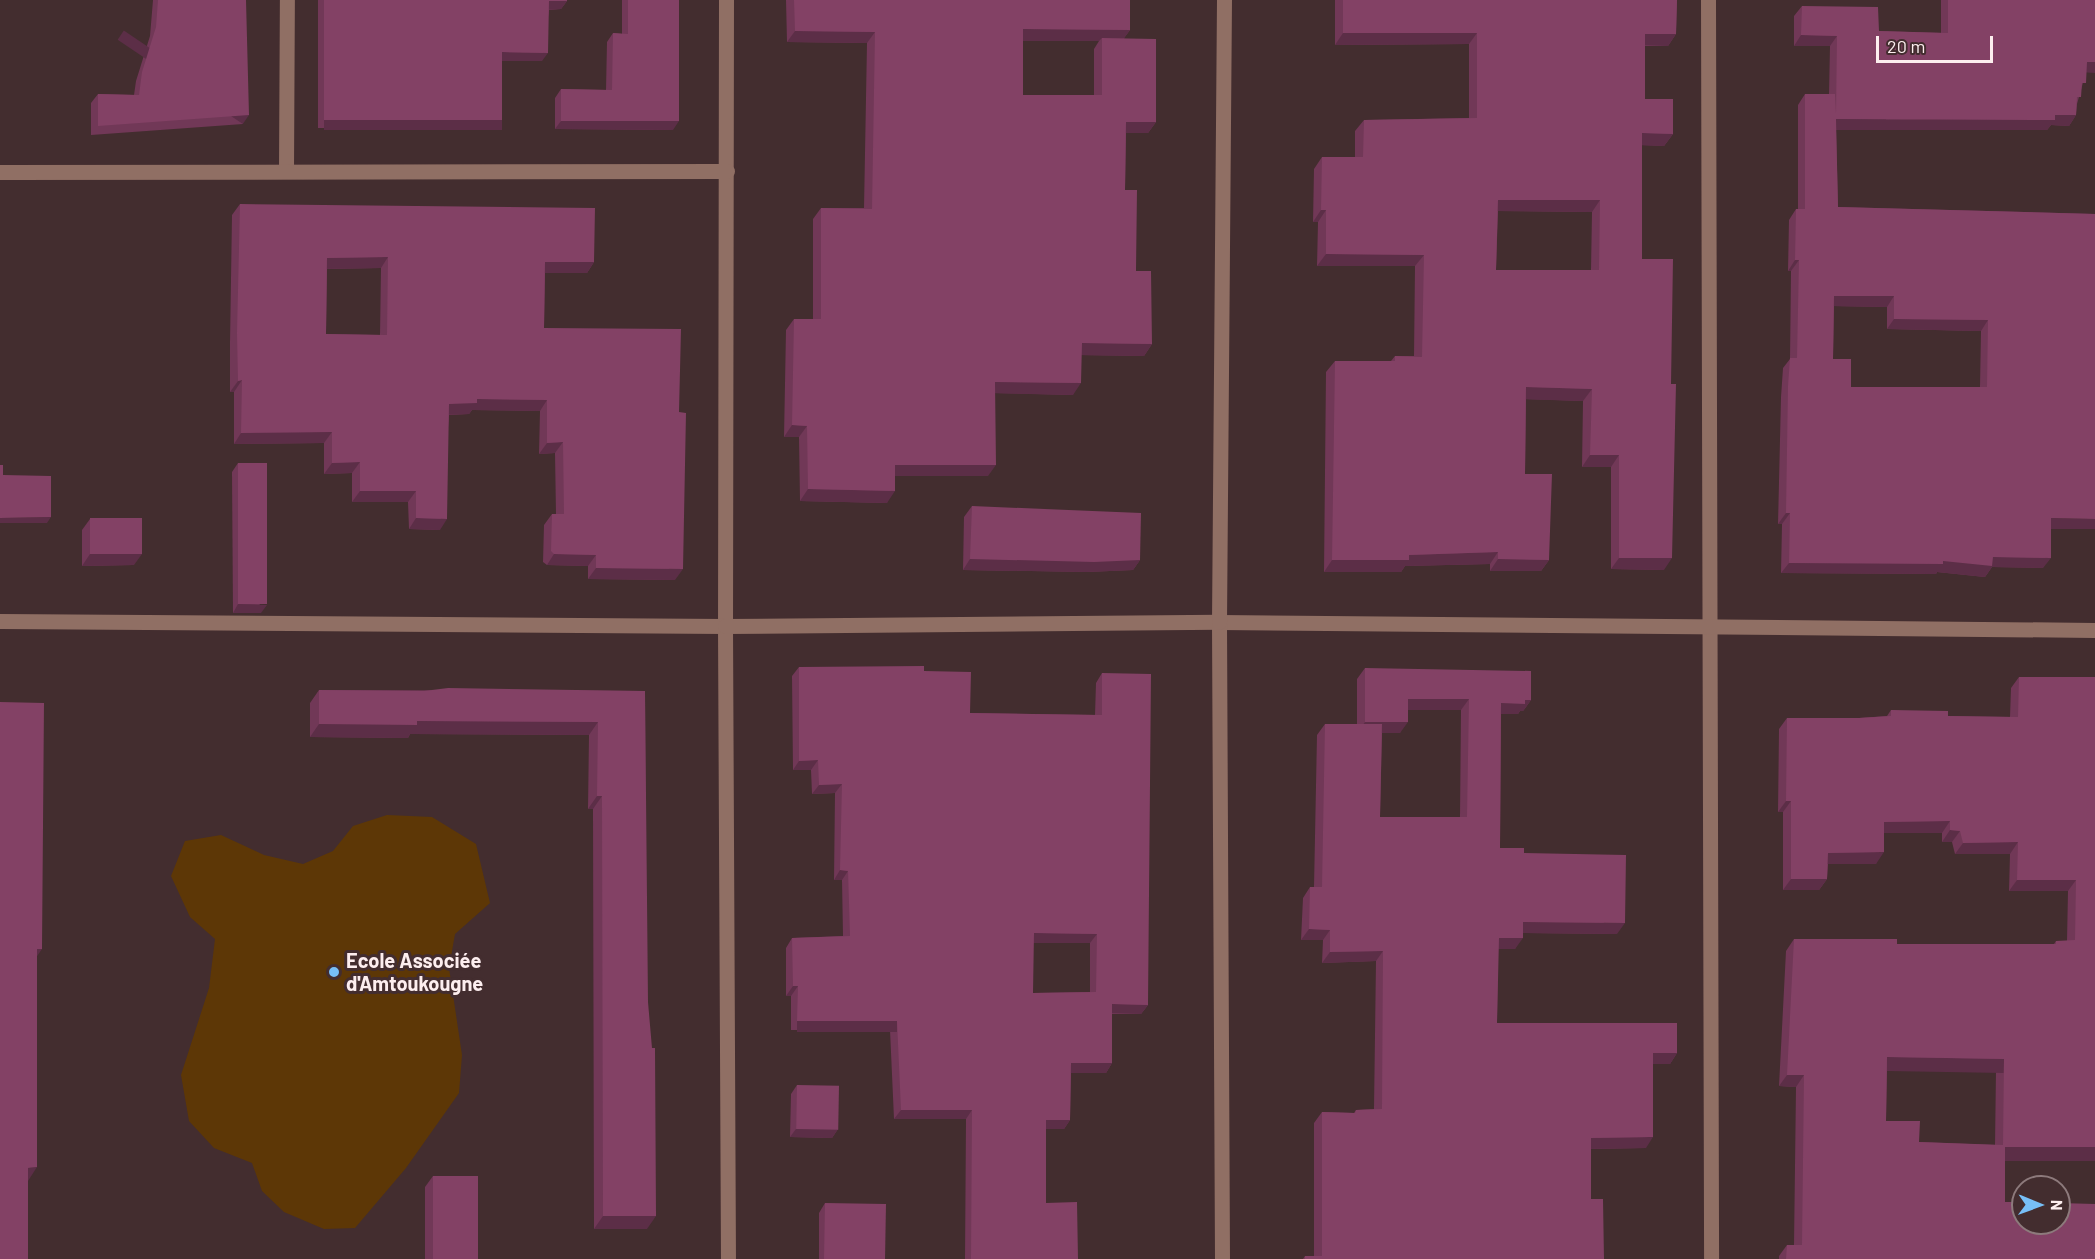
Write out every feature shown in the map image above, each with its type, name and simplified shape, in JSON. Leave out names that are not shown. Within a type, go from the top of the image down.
[{"type":"street","points":[[286,170],[287,0]]},
{"type":"street","points":[[726,0],[724,626],[728,1259]]},
{"type":"street","points":[[1222,1259],[1219,622],[1224,0]]},
{"type":"street","points":[[1708,0],[1711,1259]]},
{"type":"street","points":[[0,172],[727,171]]},
{"type":"street","points":[[0,621],[724,626],[1219,622],[1711,624],[2095,630]]},
{"type":"shaded area","points":[[387,815],[432,817],[476,844],[490,903],[455,934],[449,968],[462,1055],[459,1093],[406,1168],[355,1228],[324,1229],[284,1212],[262,1191],[252,1163],[214,1148],[189,1121],[181,1075],[209,988],[215,939],[190,917],[171,876],[185,841],[221,835],[264,855],[303,864],[333,851],[353,826]]},
{"type":"building","points":[[158,0],[246,0],[249,115],[98,126],[98,94],[139,95],[142,72],[156,27]]},
{"type":"building","points":[[324,0],[567,1],[549,1],[548,53],[502,52],[502,120],[324,120]]},
{"type":"building","points":[[628,0],[679,0],[679,121],[561,121],[561,89],[612,90],[613,33],[628,34]]},
{"type":"building","points":[[794,0],[1130,0],[1130,30],[1023,29],[1023,95],[1102,95],[1102,38],[1156,39],[1156,122],[1126,122],[1125,190],[1137,190],[1136,271],[1151,271],[1152,344],[1082,343],[1081,383],[995,382],[996,465],[895,465],[895,491],[808,489],[807,426],[792,425],[794,319],[821,319],[821,208],[872,209],[875,32],[795,31]]},
{"type":"building","points":[[1343,0],[1677,0],[1676,34],[1645,34],[1645,99],[1673,99],[1673,134],[1642,133],[1642,259],[1673,259],[1671,384],[1676,384],[1672,558],[1619,558],[1619,455],[1590,455],[1592,389],[1526,387],[1525,474],[1552,474],[1549,560],[1498,559],[1498,552],[1409,555],[1409,560],[1332,560],[1335,361],[1395,361],[1395,356],[1422,357],[1424,255],[1326,254],[1326,210],[1321,210],[1322,157],[1363,157],[1364,120],[1477,118],[1477,33],[1343,33]],"holes":[[[1498,200],[1600,200],[1599,270],[1496,270]]]},
{"type":"building","points":[[1948,0],[2095,0],[2095,62],[2087,62],[2086,83],[2082,83],[2081,97],[2077,97],[2076,115],[2055,115],[2055,120],[1836,119],[1838,207],[2095,214],[2095,519],[2051,518],[2051,558],[1993,557],[1992,566],[1943,561],[1943,564],[1789,563],[1790,513],[1786,513],[1788,386],[1790,358],[1797,358],[1799,260],[1795,260],[1796,209],[1805,209],[1805,94],[1835,94],[1836,114],[1837,36],[1801,35],[1802,6],[1878,7],[1879,31],[1948,33]],"holes":[[[1834,296],[1894,296],[1894,319],[1988,320],[1987,387],[1851,387],[1851,359],[1833,359]]]},
{"type":"building","points":[[240,204],[595,208],[594,262],[545,262],[544,328],[681,329],[679,412],[686,413],[683,569],[596,568],[596,555],[554,554],[551,551],[552,514],[564,514],[563,442],[547,443],[547,400],[477,399],[477,403],[449,404],[447,519],[416,518],[416,491],[360,491],[360,462],[332,463],[332,432],[241,433],[242,380],[238,381]],"holes":[[[388,257],[387,335],[326,334],[327,258]]]},
{"type":"building","points":[[238,463],[267,463],[267,604],[238,604]]},
{"type":"building","points":[[0,465],[3,465],[3,475],[51,476],[51,517],[0,518]]},
{"type":"building","points":[[972,506],[1141,513],[1140,560],[1094,562],[970,559]]},
{"type":"building","points":[[90,518],[142,518],[142,554],[90,554]]},
{"type":"building","points":[[924,666],[924,671],[971,672],[970,713],[1102,715],[1102,673],[1151,674],[1148,1005],[1112,1004],[1112,1063],[1071,1063],[1070,1120],[1046,1120],[1046,1203],[1077,1202],[1078,1259],[971,1259],[972,1110],[901,1110],[897,1021],[797,1021],[798,986],[793,986],[792,938],[850,936],[848,871],[840,870],[842,784],[819,785],[818,760],[799,761],[799,667]],"holes":[[[1034,933],[1097,934],[1096,992],[1033,993]]]},
{"type":"building","points":[[1365,668],[1531,671],[1531,700],[1525,700],[1525,704],[1501,703],[1500,848],[1524,848],[1524,853],[1626,855],[1625,923],[1523,922],[1523,938],[1499,938],[1497,1023],[1677,1023],[1677,1053],[1653,1053],[1653,1137],[1591,1138],[1591,1199],[1603,1199],[1604,1259],[1305,1259],[1305,1256],[1322,1256],[1322,1112],[1355,1113],[1356,1110],[1382,1109],[1383,951],[1330,952],[1330,930],[1309,929],[1310,887],[1322,887],[1325,724],[1382,724],[1380,817],[1467,817],[1469,699],[1408,699],[1408,722],[1365,722]]},
{"type":"building","points":[[2019,677],[2095,677],[2095,1147],[2005,1147],[2005,1202],[2011,1202],[2011,1235],[2071,1235],[2071,1203],[2095,1204],[2095,1259],[1786,1259],[1787,1245],[1802,1245],[1804,1075],[1787,1075],[1794,939],[1897,939],[1897,944],[2056,944],[2056,941],[2075,940],[2076,880],[2017,880],[2018,842],[1963,843],[1960,831],[1950,830],[1950,821],[1884,822],[1884,852],[1828,853],[1827,879],[1791,879],[1791,801],[1786,801],[1787,718],[1891,716],[1891,710],[1948,711],[1948,716],[2018,717]],"holes":[[[1887,1057],[2004,1059],[2003,1145],[1919,1142],[1920,1121],[1886,1121]]]},
{"type":"building","points":[[448,688],[645,691],[648,1002],[652,1048],[655,1048],[656,1216],[603,1216],[602,796],[597,796],[598,722],[417,721],[417,725],[319,724],[319,690],[424,691]]},
{"type":"building","points":[[0,702],[44,703],[42,949],[37,949],[37,1167],[28,1168],[28,1259],[0,1259]]},
{"type":"building","points":[[797,1085],[839,1086],[838,1130],[796,1129]]},
{"type":"building","points":[[433,1176],[478,1176],[478,1259],[433,1259]]},
{"type":"building","points":[[825,1203],[886,1204],[885,1259],[824,1259]]},
{"type":"place","name":"Ecole Associée d'Amtoukougne","points":[[334,972]]}]
